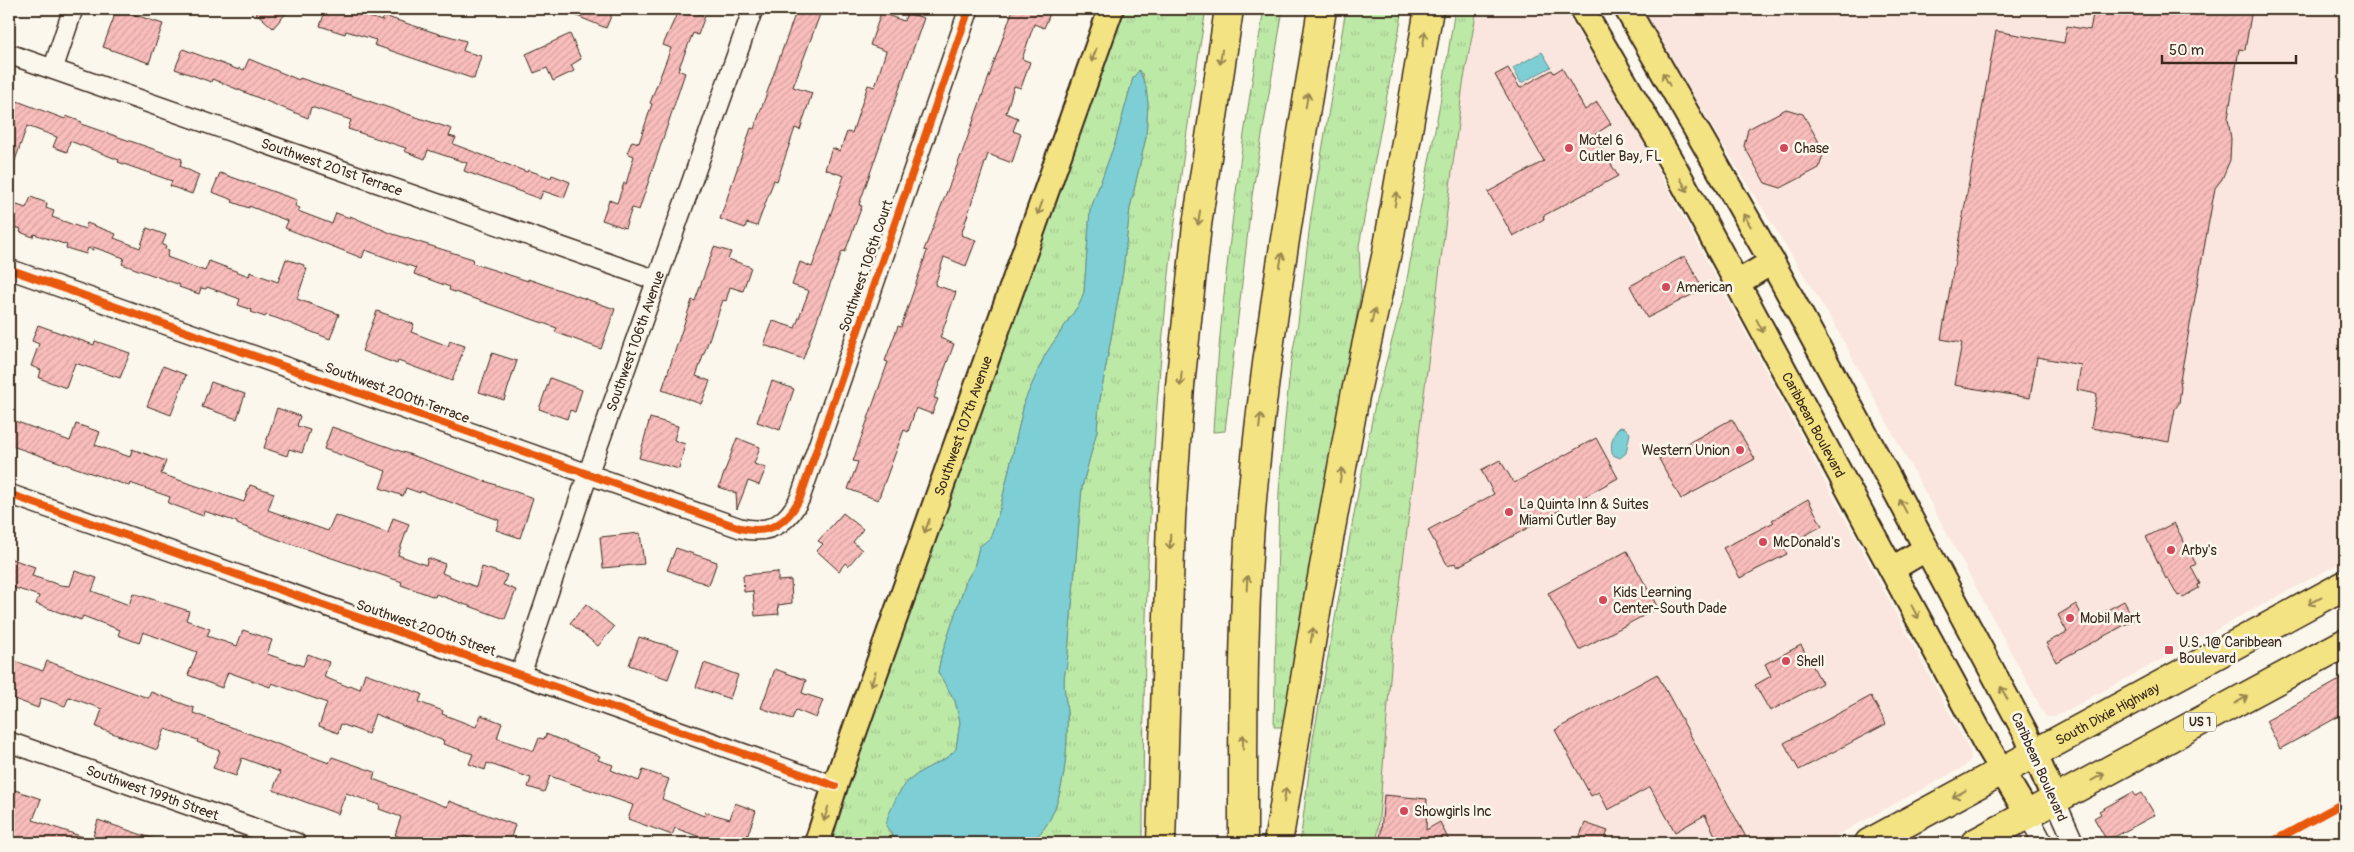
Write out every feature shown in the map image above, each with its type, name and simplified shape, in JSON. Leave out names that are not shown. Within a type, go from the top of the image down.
[{"type":"highway","points":[[1161,843],[1171,518],[1180,386],[1198,225],[1228,9]]},
{"type":"highway","points":[[1242,843],[1248,545],[1255,468],[1275,297],[1322,9]]},
{"type":"highway","points":[[1278,843],[1355,396],[1387,252],[1429,9]]},
{"type":"highway","name":"South Dixie Highway","points":[[1869,843],[2345,585]]},
{"type":"highway","name":"US 1","points":[[1975,843],[2345,643]]},
{"type":"main road","name":"Southwest 107th Avenue","points":[[817,843],[835,786],[1110,9]]},
{"type":"main road","name":"Caribbean Boulevard","points":[[1582,9],[1661,142],[2002,771],[2028,815]]},
{"type":"main road","name":"Caribbean Boulevard","points":[[1627,9],[1772,262],[2035,752],[2055,800]]},
{"type":"main road","points":[[1661,142],[1688,118]]},
{"type":"main road","points":[[1737,283],[1772,262]]},
{"type":"main road","points":[[1892,569],[1926,549]]},
{"type":"street","points":[[53,69],[73,9]]},
{"type":"street","name":"Southwest 106th Avenue","points":[[521,674],[588,474],[752,9]]},
{"type":"street","name":"Southwest 106th Court","points":[[779,525],[787,519],[800,498],[968,9]]},
{"type":"street","name":"Southwest 201st Terrace","points":[[9,54],[656,280]]},
{"type":"street","name":"Southwest 200th Terrace","points":[[9,269],[740,528],[761,531],[779,525]]},
{"type":"street","name":"Southwest 200th Street","points":[[9,494],[835,786]]},
{"type":"street","name":"Southwest 199th Street","points":[[9,742],[296,843]]},
{"type":"street","name":"Caribbean Boulevard","points":[[2055,800],[2074,843]]},
{"type":"street","name":"Caribbean Boulevard","points":[[2028,815],[2043,843]]},
{"type":"shaded area","points":[[1486,9],[1562,9],[1567,15],[1624,107],[1971,753],[1971,759],[1965,766],[1822,843],[1377,843],[1393,641],[1463,84],[1476,15]]},
{"type":"shaded area","points":[[1643,9],[2345,9],[2345,560],[2055,717],[2046,717],[1833,322],[1717,135]]},
{"type":"green space","points":[[1121,9],[1206,9],[1176,212],[1167,293],[1153,461],[1147,588],[1143,843],[1028,843],[1040,833],[1050,819],[1057,803],[1065,765],[1067,713],[1064,676],[1067,664],[1082,487],[1097,431],[1099,405],[1123,271],[1130,208],[1146,137],[1148,103],[1142,73],[1133,78],[1116,140],[1090,211],[1084,292],[1080,303],[1045,355],[1025,400],[1000,509],[990,539],[979,547],[974,568],[966,581],[941,657],[938,672],[955,701],[960,722],[956,749],[948,757],[920,772],[907,782],[897,796],[888,831],[898,843],[828,843]]},
{"type":"green space","points":[[1264,9],[1283,9],[1252,196],[1225,431],[1213,432],[1232,220]]},
{"type":"green space","points":[[1346,9],[1403,9],[1359,246],[1361,293],[1282,727],[1274,727],[1279,492],[1284,430],[1291,361],[1298,323],[1311,216]]},
{"type":"green space","points":[[1455,9],[1486,9],[1476,15],[1463,84],[1393,641],[1377,843],[1300,843],[1313,739],[1355,509],[1375,404],[1404,295],[1441,98]]},
{"type":"water","points":[[1542,52],[1551,67],[1521,83],[1513,68]]},
{"type":"water","points":[[1139,70],[1146,87],[1148,103],[1146,137],[1130,208],[1123,271],[1099,405],[1097,431],[1082,487],[1067,664],[1064,676],[1067,746],[1062,784],[1057,803],[1050,819],[1040,833],[1028,843],[898,843],[886,826],[888,816],[897,796],[907,782],[920,772],[948,757],[956,749],[960,722],[955,701],[938,672],[941,657],[966,581],[974,568],[979,547],[990,538],[1000,509],[1025,400],[1045,355],[1080,303],[1084,292],[1090,211],[1116,140],[1133,78]]},
{"type":"water","points":[[1620,427],[1625,428],[1630,433],[1626,453],[1620,458],[1613,455],[1611,448],[1614,436]]},
{"type":"building","points":[[117,9],[163,24],[149,63],[103,47]]},
{"type":"building","points":[[252,9],[290,9],[273,28]]},
{"type":"building","points":[[326,9],[345,9],[382,21],[384,16],[466,41],[463,51],[481,56],[474,79],[374,45],[376,40],[346,31],[345,34],[320,26]]},
{"type":"building","points":[[560,9],[614,9],[606,28]]},
{"type":"building","points":[[679,9],[687,9],[705,16],[698,35],[693,33],[678,70],[685,73],[639,210],[632,208],[625,228],[602,220],[609,200],[617,203],[624,183],[626,184],[634,156],[627,153],[632,141],[639,143],[652,104],[650,103],[671,48],[663,45]]},
{"type":"building","points":[[797,9],[822,9],[793,87],[812,93],[800,130],[795,128],[777,181],[774,180],[757,226],[747,223],[745,228],[720,219],[751,128],[754,129]]},
{"type":"building","points":[[1013,9],[1052,9],[1044,28],[1034,24],[1022,59],[1030,62],[1021,88],[1014,86],[1006,113],[1018,118],[1013,131],[1021,134],[1012,163],[988,154],[961,235],[976,240],[966,266],[944,257],[935,285],[956,292],[940,338],[954,344],[934,398],[938,399],[932,414],[916,408],[908,432],[904,430],[878,500],[848,489],[858,462],[853,461],[888,362],[885,361],[898,326],[901,327],[927,251],[924,250],[962,153]]},
{"type":"building","points":[[2094,9],[2252,9],[2245,50],[2239,49],[2228,118],[2231,139],[2230,160],[2222,179],[2215,188],[2180,380],[2179,403],[2175,409],[2169,442],[2091,428],[2097,394],[2077,390],[2081,365],[2037,357],[2030,398],[1954,385],[1962,343],[1941,339],[1996,31],[2064,43],[2067,26],[2090,30]]},
{"type":"building","points":[[881,13],[904,21],[907,13],[924,18],[859,205],[862,206],[845,252],[842,251],[803,359],[764,345],[773,321],[795,328],[809,291],[792,285],[800,262],[812,267],[844,176],[825,169],[832,148],[840,151],[847,132],[852,133],[868,85],[875,87],[886,51],[870,45]]},
{"type":"building","points":[[570,34],[581,59],[571,65],[574,71],[553,81],[547,68],[534,73],[526,54]]},
{"type":"building","points":[[183,49],[239,70],[239,68],[244,70],[249,59],[299,80],[300,78],[452,129],[449,136],[456,138],[453,144],[527,172],[528,170],[551,178],[552,175],[570,182],[564,198],[543,191],[540,199],[464,171],[467,163],[428,150],[425,159],[404,151],[406,148],[348,129],[351,120],[311,107],[308,118],[212,79],[211,82],[175,69]]},
{"type":"building","name":"Motel 6 Cutler Bay, FL","points":[[1508,68],[1520,88],[1552,70],[1554,73],[1562,68],[1585,110],[1597,102],[1611,124],[1594,135],[1618,176],[1543,216],[1544,219],[1513,236],[1488,192],[1544,161],[1495,75]]},
{"type":"building","points":[[9,98],[65,119],[66,116],[82,122],[81,124],[182,159],[180,166],[199,175],[192,194],[170,186],[172,181],[118,162],[119,160],[70,141],[67,152],[53,147],[57,137],[27,126],[11,172],[9,172]]},
{"type":"building","name":"Chase","points":[[1786,109],[1803,114],[1824,151],[1819,168],[1781,188],[1765,183],[1744,146],[1748,129]]},
{"type":"building","points":[[220,173],[297,200],[295,206],[300,208],[298,211],[332,224],[336,213],[350,218],[350,216],[393,234],[473,259],[472,263],[528,281],[528,279],[615,309],[601,349],[555,332],[557,328],[449,290],[450,287],[414,274],[416,268],[365,250],[362,258],[285,228],[288,221],[249,206],[249,208],[232,202],[233,200],[212,192]]},
{"type":"building","points":[[31,197],[47,203],[46,208],[54,211],[52,217],[85,229],[87,223],[116,234],[114,238],[140,248],[147,228],[166,235],[162,245],[166,246],[165,249],[169,250],[167,257],[205,271],[209,261],[249,276],[250,272],[278,282],[286,259],[304,265],[307,269],[297,299],[339,314],[330,339],[276,318],[266,315],[265,317],[251,312],[252,310],[238,305],[240,299],[207,287],[206,289],[201,288],[199,294],[179,287],[180,285],[122,264],[124,258],[93,247],[93,250],[88,248],[86,254],[66,248],[67,245],[34,234],[33,237],[20,232],[21,229],[9,225],[9,218],[14,204],[26,208]]},
{"type":"building","points":[[714,247],[731,252],[728,259],[751,267],[743,291],[730,287],[726,301],[723,300],[696,376],[710,381],[701,404],[662,390],[692,300],[695,301]]},
{"type":"building","name":"American","points":[[1685,256],[1703,289],[1647,318],[1630,286]]},
{"type":"building","points":[[377,311],[414,324],[411,332],[448,346],[450,341],[465,346],[452,381],[398,361],[397,364],[362,351]]},
{"type":"building","points":[[38,325],[94,345],[95,341],[130,353],[120,378],[75,363],[66,388],[39,378],[41,370],[31,366],[39,344],[32,341]]},
{"type":"building","points":[[492,353],[517,361],[504,400],[479,392]]},
{"type":"building","points":[[163,366],[186,375],[171,415],[147,406]]},
{"type":"building","points":[[550,378],[582,390],[575,412],[570,410],[567,419],[539,409]]},
{"type":"building","points":[[772,381],[794,389],[780,430],[757,422]]},
{"type":"building","points":[[211,382],[245,394],[237,419],[202,407]]},
{"type":"building","points":[[277,408],[300,416],[297,426],[310,430],[302,453],[289,449],[287,456],[264,448]]},
{"type":"building","points":[[650,418],[678,426],[674,440],[685,444],[679,469],[639,458]]},
{"type":"building","points":[[9,419],[70,441],[76,424],[100,432],[95,445],[130,457],[132,449],[166,461],[161,474],[244,502],[250,485],[274,493],[268,510],[328,531],[335,515],[388,533],[393,518],[409,524],[398,555],[426,565],[428,558],[445,564],[442,573],[476,587],[482,567],[507,575],[503,585],[516,590],[505,619],[436,594],[435,597],[401,585],[402,582],[285,542],[237,524],[237,522],[204,511],[203,516],[168,503],[170,497],[130,483],[129,486],[9,445]]},
{"type":"building","points":[[1732,419],[1755,459],[1681,499],[1659,459]]},
{"type":"building","points":[[332,427],[533,498],[520,538],[496,530],[499,520],[420,491],[420,493],[406,488],[403,496],[380,488],[386,471],[324,449]]},
{"type":"building","points":[[737,438],[760,447],[754,464],[766,468],[759,485],[748,481],[737,509],[736,493],[719,487]]},
{"type":"building","name":"La Quinta Inn & Suites Miami Cutler Bay","points":[[1596,438],[1618,478],[1457,567],[1455,563],[1448,566],[1428,530],[1494,494],[1481,470],[1500,460],[1514,483]]},
{"type":"building","name":"McDonald's","points":[[1808,499],[1822,526],[1783,547],[1787,554],[1740,578],[1723,548],[1774,522],[1772,520]]},
{"type":"building","points":[[843,513],[863,529],[853,542],[862,550],[848,566],[845,563],[839,571],[817,551],[823,544],[818,541]]},
{"type":"building","name":"Arby's","points":[[2174,523],[2196,564],[2191,567],[2200,584],[2198,585],[2199,588],[2183,597],[2181,595],[2178,596],[2168,578],[2166,579],[2146,537]]},
{"type":"building","points":[[640,533],[644,564],[603,568],[600,537]]},
{"type":"building","points":[[676,548],[717,562],[709,585],[667,570]]},
{"type":"building","name":"Kids Learning Center-South Dade","points":[[1627,551],[1658,608],[1579,650],[1548,593]]},
{"type":"building","points":[[9,558],[35,567],[32,576],[60,585],[70,586],[75,571],[97,578],[92,591],[129,605],[133,593],[189,611],[186,620],[210,629],[207,636],[237,646],[243,630],[272,640],[267,654],[303,666],[308,654],[329,662],[324,677],[349,687],[350,685],[360,689],[365,673],[422,694],[419,702],[443,711],[442,714],[476,727],[481,715],[502,723],[497,738],[534,751],[539,738],[544,739],[546,734],[600,756],[598,760],[613,765],[611,770],[639,781],[643,770],[669,779],[662,799],[704,816],[705,812],[730,819],[735,803],[756,811],[745,843],[717,843],[675,828],[672,835],[628,819],[633,805],[550,776],[544,792],[528,787],[531,778],[487,763],[485,770],[469,764],[473,754],[443,744],[444,741],[375,714],[368,734],[341,724],[338,733],[319,726],[327,703],[272,683],[270,687],[228,672],[222,688],[188,675],[197,652],[143,632],[139,643],[118,635],[120,630],[83,616],[81,620],[36,604],[39,596],[9,586]]},
{"type":"building","points":[[778,572],[778,581],[791,580],[792,603],[778,605],[779,614],[755,616],[753,591],[744,592],[743,575]]},
{"type":"building","points":[[2124,601],[2134,620],[2056,662],[2046,643],[2067,632],[2058,615],[2076,604],[2085,622]]},
{"type":"building","points":[[586,604],[614,627],[598,646],[570,623]]},
{"type":"building","points":[[639,637],[679,649],[668,679],[629,665]]},
{"type":"building","name":"Shell","points":[[1801,645],[1822,683],[1770,711],[1755,685],[1771,676],[1765,664]]},
{"type":"building","points":[[9,659],[43,671],[47,661],[148,698],[151,692],[194,708],[193,713],[329,763],[332,757],[375,772],[373,779],[447,807],[449,801],[515,825],[509,843],[483,843],[464,836],[461,843],[417,843],[395,835],[401,817],[379,809],[380,805],[346,793],[338,814],[273,790],[280,772],[242,758],[236,776],[213,768],[220,751],[197,742],[198,740],[165,729],[157,750],[96,727],[102,709],[69,697],[65,706],[41,698],[38,708],[9,697]]},
{"type":"building","points":[[704,663],[738,675],[730,699],[696,687]]},
{"type":"building","points":[[775,669],[806,680],[802,693],[823,700],[816,718],[796,710],[792,719],[761,708]]},
{"type":"building","points":[[1657,674],[1749,843],[1719,843],[1705,815],[1675,832],[1650,787],[1608,810],[1599,792],[1591,796],[1555,730]]},
{"type":"building","points":[[2345,677],[2345,713],[2280,749],[2266,721]]},
{"type":"building","points":[[1871,696],[1886,724],[1799,770],[1784,743]]},
{"type":"building","points":[[15,790],[41,799],[33,820],[92,840],[98,820],[160,841],[159,843],[9,843],[9,807]]},
{"type":"building","points":[[2133,792],[2136,796],[2142,793],[2155,815],[2107,841],[2094,818],[2101,814],[2099,811]]},
{"type":"building","name":"Showgirls Inc","points":[[1384,795],[1427,799],[1426,830],[1440,822],[1450,843],[1380,843]]},
{"type":"building","points":[[1585,823],[1608,831],[1603,843],[1577,843]]},
{"type":"cycle path","points":[[9,269],[740,528],[750,530],[768,528],[783,521],[800,498],[969,9]]},
{"type":"cycle path","points":[[9,494],[835,786]]},
{"type":"cycle path","points":[[2270,843],[2345,802]]},
{"type":"place","name":"Motel 6 Cutler Bay, FL","points":[[1569,148]]},
{"type":"place","name":"Chase","points":[[1784,148]]},
{"type":"place","name":"American","points":[[1666,287]]},
{"type":"place","name":"Western Union","points":[[1740,450]]},
{"type":"place","name":"La Quinta Inn & Suites Miami Cutler Bay","points":[[1509,512]]},
{"type":"place","name":"McDonald's","points":[[1763,542]]},
{"type":"place","name":"Arby's","points":[[2171,550]]},
{"type":"place","name":"Kids Learning Center-South Dade","points":[[1603,600]]},
{"type":"place","name":"Mobil Mart","points":[[2070,618]]},
{"type":"place","name":"U.S. 1@ Caribbean Boulevard","points":[[2169,650]]},
{"type":"place","name":"Shell","points":[[1786,661]]},
{"type":"place","name":"Showgirls Inc","points":[[1404,811]]}]
